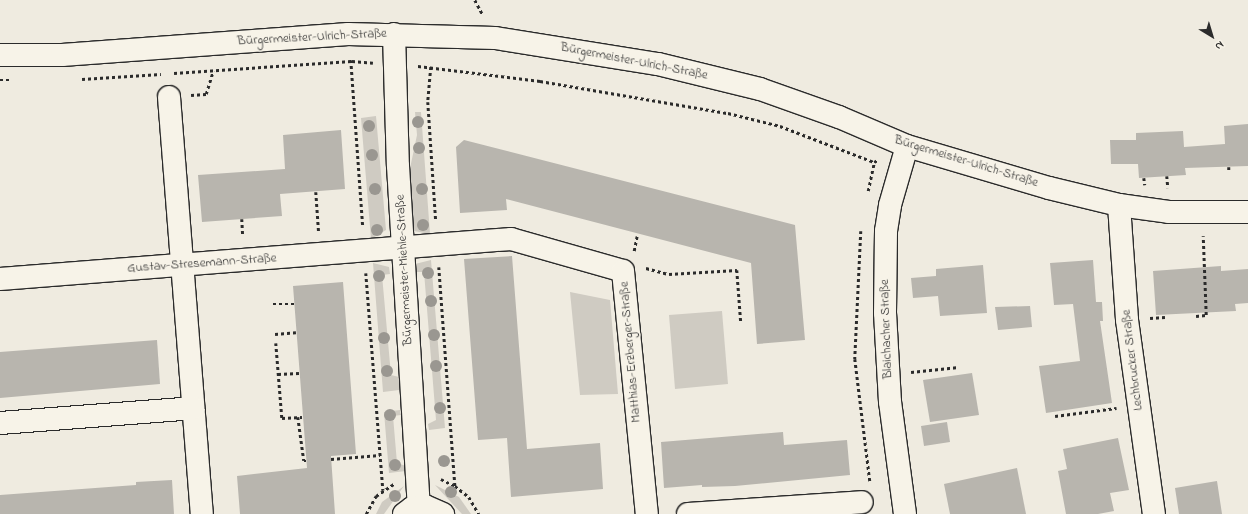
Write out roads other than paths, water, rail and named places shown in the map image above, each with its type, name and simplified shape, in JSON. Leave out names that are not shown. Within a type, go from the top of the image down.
[{"type":"street","name":"Bürgermeister-Ulrich-Straße","points":[[0,55],[62,55],[348,34],[394,34],[495,38],[658,64],[760,89],[839,117],[907,146],[1048,188],[1119,205],[1202,214],[1248,212]]},
{"type":"street","name":"Bürgermeister-Miehle-Straße","points":[[394,34],[394,65],[403,248],[411,510],[432,507],[443,514]]},
{"type":"street","points":[[168,96],[202,514]]},
{"type":"street","name":"Blaichacher Straße","points":[[905,514],[900,487],[888,375],[885,313],[886,231],[890,205],[907,146]]},
{"type":"street","name":"Lechbrucker Straße","points":[[1119,205],[1127,320],[1154,514]]},
{"type":"street","name":"Matthias-Erzberger-Straße","points":[[403,248],[512,239],[623,270],[647,514]]},
{"type":"street","name":"Gustav-Stresemann-Straße","points":[[0,279],[403,248]]},
{"type":"street","points":[[0,423],[193,408]]},
{"type":"street","points":[[688,514],[862,502]]}]
